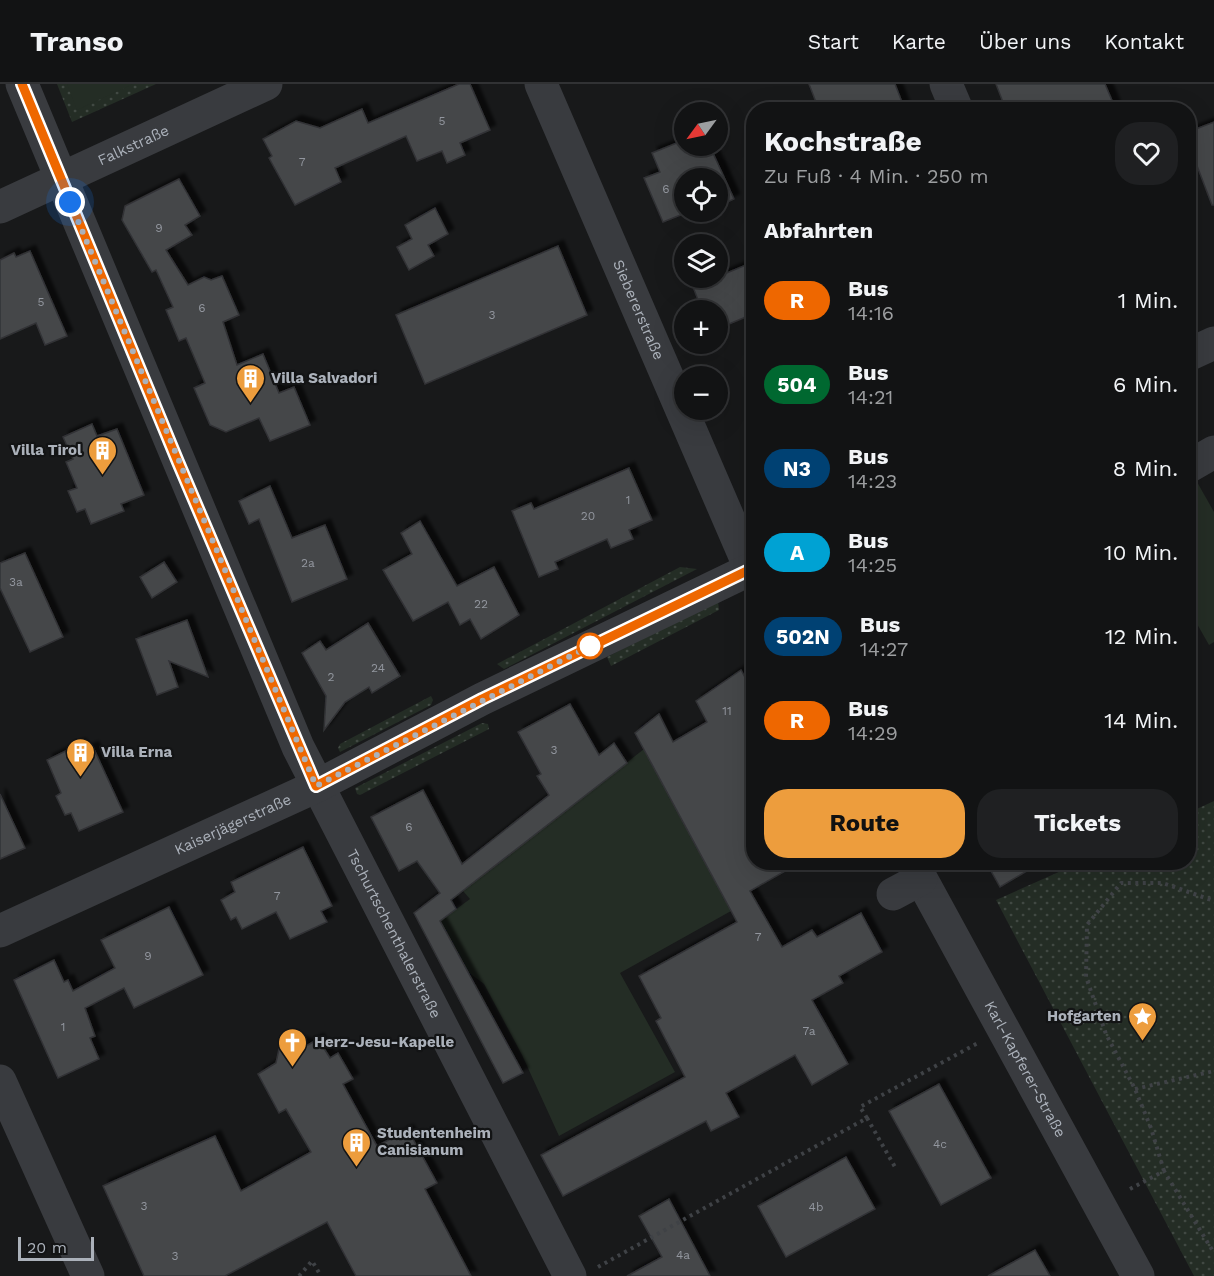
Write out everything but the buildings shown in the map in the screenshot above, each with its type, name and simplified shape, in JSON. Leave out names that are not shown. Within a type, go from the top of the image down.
[{"type":"street","name":"Tschurtschenthalerstraße","points":[[22,84],[60,180],[316,786],[570,1276]]},
{"type":"street","name":"Falkstraße","points":[[0,207],[266,84]]},
{"type":"street","name":"Siebererstraße","points":[[541,84],[746,557]]},
{"type":"street","points":[[946,84],[954,102]]},
{"type":"street","points":[[1196,351],[1214,343]]},
{"type":"street","points":[[1196,462],[1214,452]]},
{"type":"street","name":"Kaiserjägerstraße","points":[[0,931],[316,786],[493,694],[746,574]]},
{"type":"street","points":[[893,894],[917,871]]},
{"type":"street","name":"Karl-Kapferer-Straße","points":[[917,871],[1138,1276]]},
{"type":"street","points":[[0,1081],[88,1276]]},
{"type":"path","points":[[1214,901],[1163,883],[1121,883],[1087,925],[1086,977],[1106,1034],[1135,1089],[1164,1171],[1214,1253]]},
{"type":"path","points":[[1208,897],[1214,893]]},
{"type":"path","points":[[894,1167],[860,1107],[969,1048]]},
{"type":"path","points":[[1135,1089],[1214,1071]]},
{"type":"path","points":[[602,1264],[867,1119]]},
{"type":"path","points":[[1130,1189],[1164,1171]]},
{"type":"path","points":[[299,1276],[312,1261],[321,1276]]},
{"type":"shaded area","points":[[57,84],[156,84],[72,122]]},
{"type":"shaded area","points":[[67,84],[133,84],[77,110]]},
{"type":"shaded area","points":[[1196,480],[1214,512],[1214,642],[1209,645],[1196,622]]},
{"type":"shaded area","points":[[680,567],[697,569],[504,669],[497,664]]},
{"type":"shaded area","points":[[718,601],[719,610],[611,666],[607,657]]},
{"type":"shaded area","points":[[431,696],[433,700],[431,705],[340,752],[338,748],[340,744]]},
{"type":"shaded area","points":[[482,723],[488,724],[489,729],[360,795],[357,794],[355,788]]},
{"type":"shaded area","points":[[644,749],[731,911],[620,973],[675,1072],[559,1136],[522,1055],[484,984],[468,972],[440,921],[470,899],[463,891]]},
{"type":"shaded area","name":"Hofgarten","points":[[1214,801],[1214,1276],[1194,1276],[996,900],[1063,870],[1196,870],[1196,809]]},
{"type":"bus line","name":"R","points":[[22,84],[178,462],[316,786],[482,699],[746,571]]},
{"type":"place","name":"Villa Salvadori","points":[[250,404]]},
{"type":"place","name":"Villa Tirol","points":[[103,476]]},
{"type":"place","name":"Villa Erna","points":[[80,778]]},
{"type":"place","name":"Hofgarten","points":[[1142,1042]]},
{"type":"place","name":"Herz-Jesu-Kapelle","points":[[293,1068]]},
{"type":"place","name":"Studentenheim Canisianum","points":[[356,1168]]},
{"type":"route","points":[[70,202],[316,786],[482,699],[590,646]]}]
